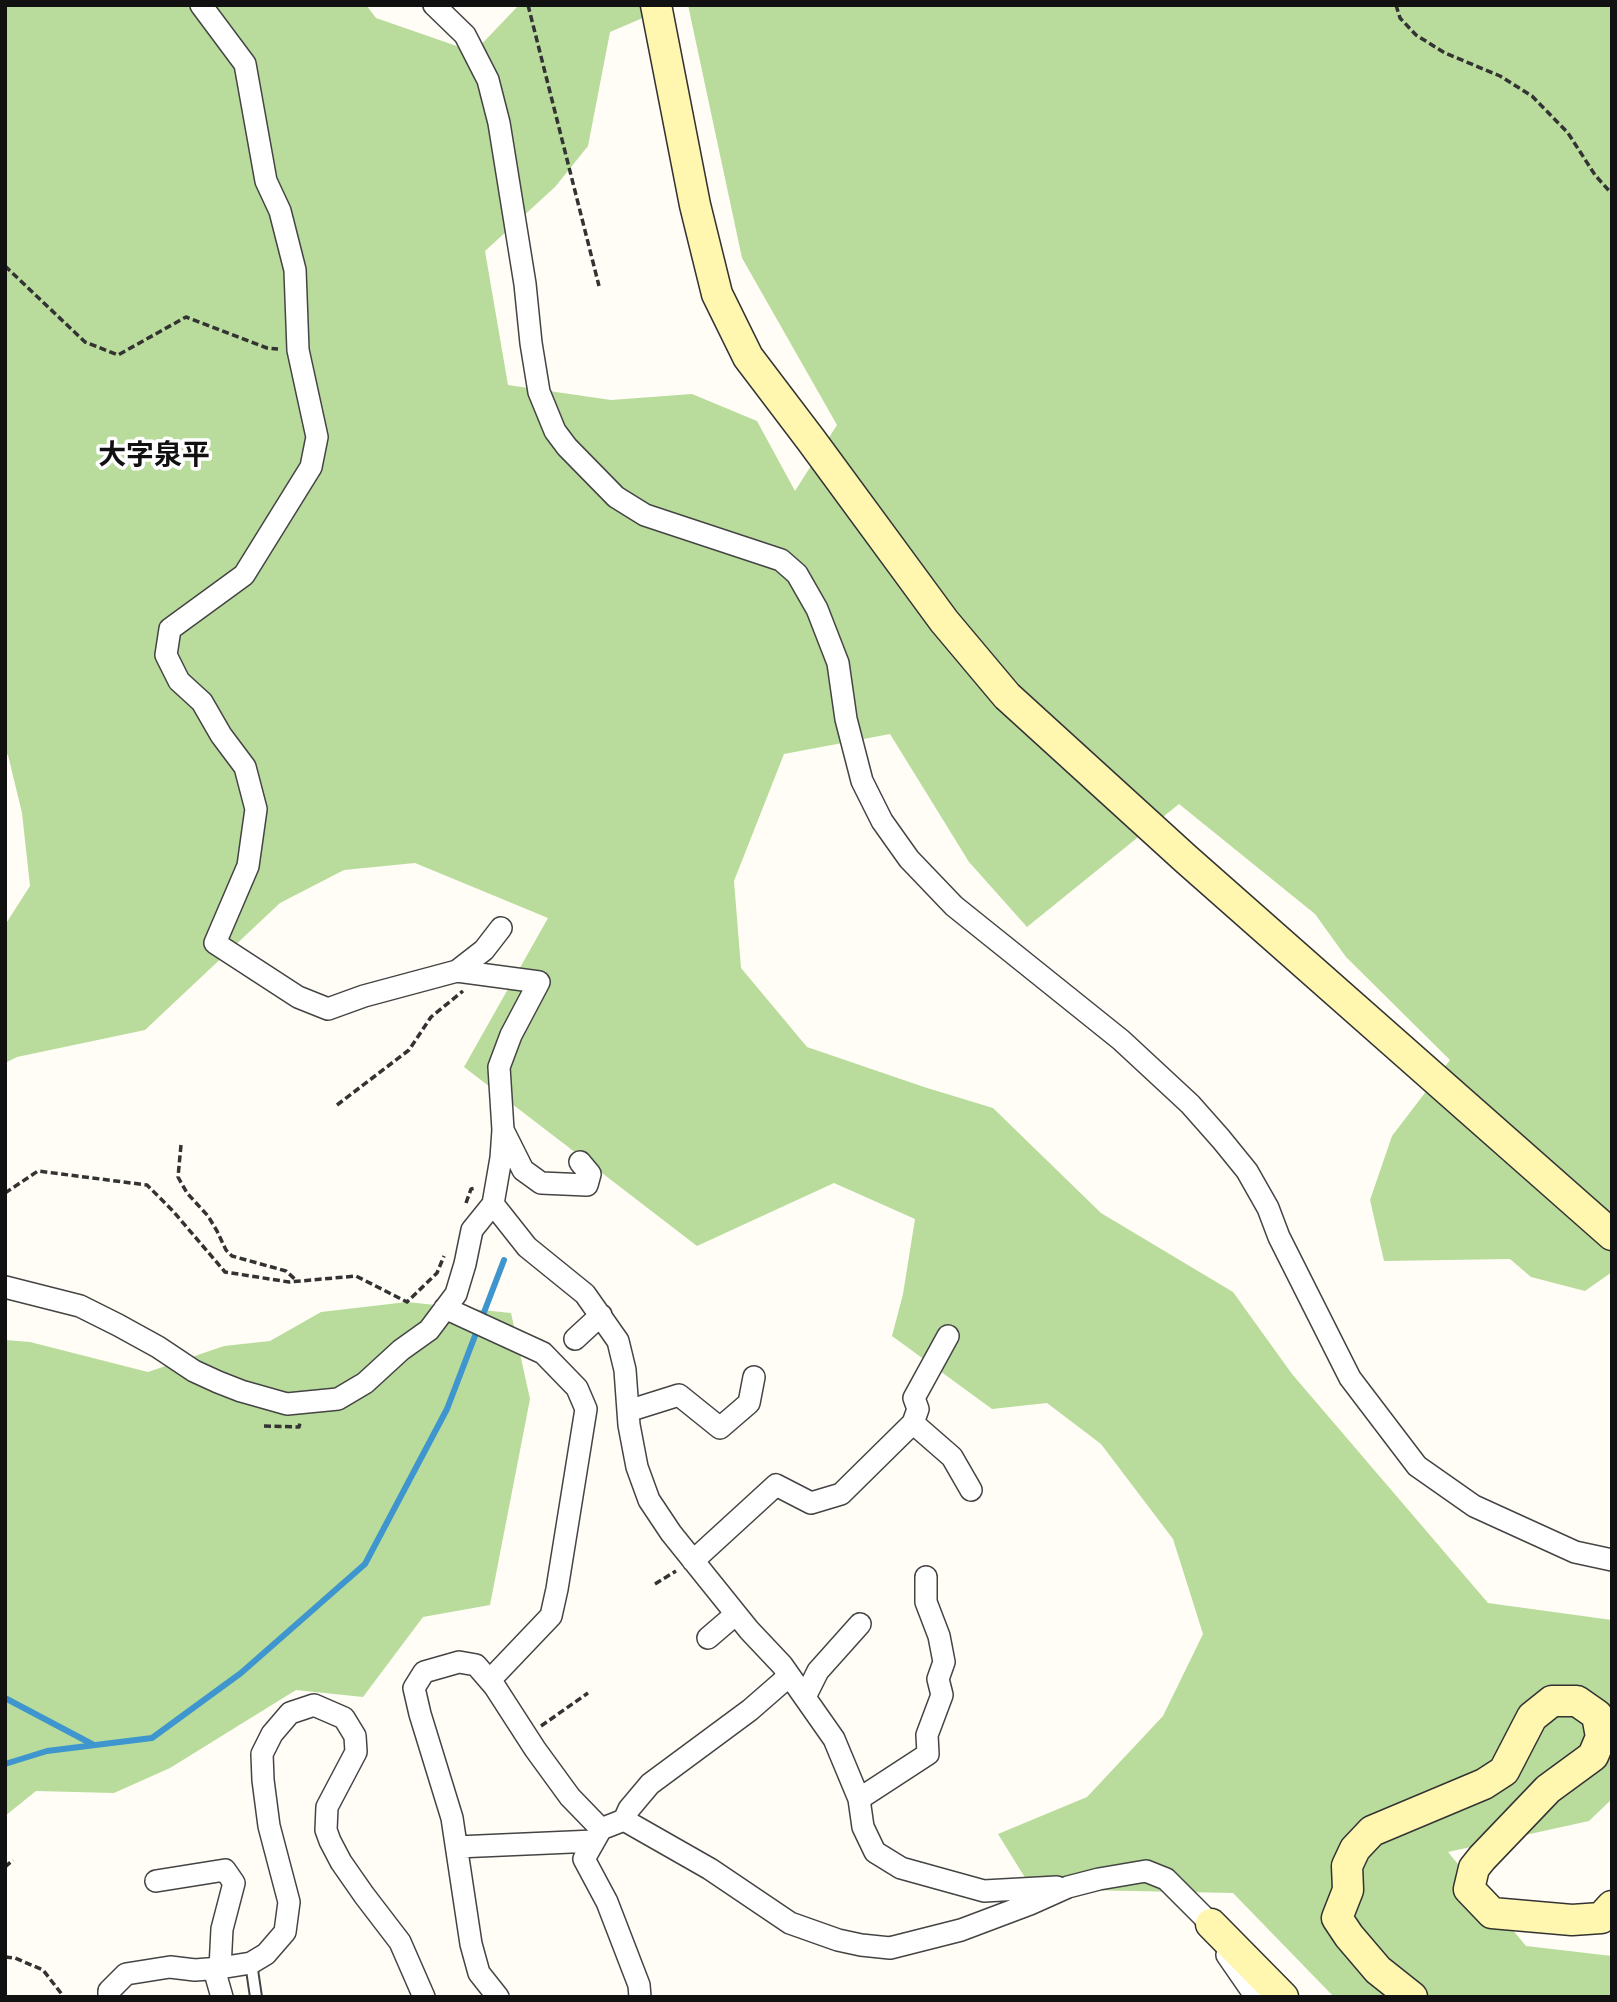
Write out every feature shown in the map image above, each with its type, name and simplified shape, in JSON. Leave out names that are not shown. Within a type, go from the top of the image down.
[{"type":"street","points":[[201,5],[245,64],[266,181],[280,211],[295,270],[298,350],[317,437],[310,467],[244,575],[170,629],[166,655],[178,681],[202,702],[221,735],[245,767],[256,810],[248,866],[215,943],[298,998],[328,1009],[363,996],[457,971],[484,950],[501,928]]},
{"type":"street","points":[[434,5],[465,35],[488,80],[499,123],[526,284],[539,392],[555,431],[567,447],[616,497],[645,515],[781,560],[797,574],[817,610],[838,663],[846,719],[862,781],[881,821],[909,859],[954,906],[1121,1040],[1190,1104],[1221,1139],[1247,1171],[1268,1208],[1279,1237],[1350,1378],[1417,1466],[1474,1506],[1575,1552],[1612,1560]]},
{"type":"street","points":[[656,5],[695,205],[717,294],[748,357],[944,621],[1007,696],[1186,859],[1612,1235]]},
{"type":"street","points":[[5,1287],[80,1306],[158,1347],[194,1371],[240,1391],[287,1404],[338,1399],[365,1383],[401,1350],[429,1330],[456,1294],[472,1230],[494,1195],[503,1130],[499,1067],[511,1035],[539,982],[457,971]]},
{"type":"street","points":[[503,1130],[523,1170],[541,1184],[587,1185],[590,1174],[580,1163]]},
{"type":"street","points":[[494,1195],[527,1247],[585,1294],[618,1342],[625,1370],[629,1425],[637,1467],[649,1500],[693,1561],[749,1630],[782,1665],[834,1739],[859,1799],[863,1827],[875,1852],[901,1868],[984,1891],[1068,1887]]},
{"type":"street","points":[[445,1308],[543,1353],[577,1388],[586,1409],[551,1616],[489,1680]]},
{"type":"street","points":[[575,1339],[601,1315]]},
{"type":"street","points":[[693,1561],[776,1485],[811,1503],[841,1494],[913,1423],[918,1409],[914,1398],[948,1336]]},
{"type":"street","points":[[628,1411],[679,1395],[720,1428],[749,1403],[754,1377]]},
{"type":"street","points":[[913,1423],[952,1457],[971,1490]]},
{"type":"street","points":[[859,1799],[928,1755],[925,1722],[942,1695],[938,1679],[944,1662],[939,1636],[926,1602],[926,1577]]},
{"type":"street","points":[[708,1638],[736,1614]]},
{"type":"street","points":[[805,1697],[818,1671],[860,1624]]},
{"type":"street","points":[[498,1997],[479,1973],[471,1944],[452,1818],[414,1688],[424,1672],[459,1662],[476,1665],[598,1835]]},
{"type":"street","points":[[457,1847],[598,1835],[624,1821],[629,1809],[650,1784],[750,1710],[789,1676]]},
{"type":"street","points":[[1412,1997],[1378,1970],[1337,1918],[1348,1890],[1347,1866],[1355,1849],[1372,1831],[1484,1784],[1504,1771],[1532,1717],[1552,1701],[1577,1701],[1597,1714],[1601,1737],[1593,1756],[1548,1789],[1482,1858],[1474,1868],[1469,1889],[1493,1913],[1601,1918],[1612,1906]]},
{"type":"street","points":[[109,1997],[109,1991],[126,1975],[170,1967],[195,1970],[251,1963],[266,1954],[285,1932],[289,1902],[269,1826],[262,1754],[272,1734],[290,1713],[314,1705],[344,1718],[355,1736],[356,1752],[327,1807],[326,1830],[330,1841],[364,1895],[400,1942],[425,1997]]},
{"type":"street","points":[[624,1821],[710,1869],[790,1923],[838,1940],[890,1948],[961,1930],[1068,1887],[1146,1871],[1166,1879],[1283,1997]]},
{"type":"street","points":[[598,1835],[584,1860],[607,1902],[639,1985],[640,1997]]},
{"type":"street","points":[[156,1881],[225,1870],[234,1883],[222,1929],[217,1968],[222,1997]]},
{"type":"street","points":[[1215,1929],[1224,1952],[1256,1997]]},
{"type":"lane","points":[[251,1963],[256,1997]]},
{"type":"path","points":[[528,5],[599,286]]},
{"type":"path","points":[[1396,5],[1400,18],[1416,34],[1446,53],[1500,76],[1532,96],[1568,133],[1595,175],[1612,194]]},
{"type":"path","points":[[5,266],[85,342],[118,355],[186,317],[267,348],[298,350]]},
{"type":"path","points":[[337,1105],[410,1050],[431,1017],[484,975]]},
{"type":"path","points":[[181,1144],[178,1177],[187,1193],[208,1216],[226,1250],[232,1256],[286,1271],[298,1282]]},
{"type":"path","points":[[5,1193],[38,1171],[147,1185],[225,1272],[289,1282],[356,1276],[407,1302],[437,1273],[447,1249]]},
{"type":"path","points":[[462,1213],[471,1189],[494,1195]]},
{"type":"path","points":[[527,1736],[588,1693]]},
{"type":"path","points":[[5,1867],[13,1860]]},
{"type":"path","points":[[5,1957],[15,1958],[43,1970],[64,1997]]},
{"type":"green space","points":[[5,5],[366,5],[376,18],[474,52],[519,5],[673,5],[610,32],[588,146],[555,187],[485,251],[508,385],[611,400],[692,394],[757,421],[795,491],[837,425],[742,258],[688,5],[1612,5],[1612,1272],[1585,1291],[1531,1277],[1510,1259],[1384,1261],[1370,1200],[1392,1136],[1450,1060],[1346,957],[1315,914],[1179,804],[1027,927],[969,862],[890,734],[784,754],[734,881],[741,968],[807,1047],[993,1108],[1101,1213],[1233,1292],[1292,1374],[1488,1603],[1612,1620],[1612,1799],[1589,1821],[1448,1852],[1526,1946],[1612,1956],[1612,1997],[1334,1997],[1233,1893],[1032,1889],[998,1834],[1087,1797],[1163,1716],[1203,1634],[1173,1539],[1101,1444],[1047,1403],[992,1409],[892,1336],[903,1294],[915,1219],[834,1183],[697,1246],[464,1067],[548,918],[415,863],[344,870],[280,903],[145,1030],[17,1057],[5,1063],[5,925],[30,886],[22,813],[8,755],[5,753]]},
{"type":"green space","points":[[407,1302],[511,1313],[530,1399],[490,1605],[423,1617],[363,1697],[296,1690],[170,1768],[114,1793],[36,1791],[5,1816],[5,1340],[30,1342],[148,1372],[224,1346],[270,1341],[321,1312]]},
{"type":"waterway","points":[[5,1764],[47,1751],[152,1738],[241,1673],[365,1564],[447,1409],[504,1260]]},
{"type":"waterway","points":[[5,1698],[92,1744]]},
{"type":"district","name":"大字泉平","points":[[154,456]]}]
